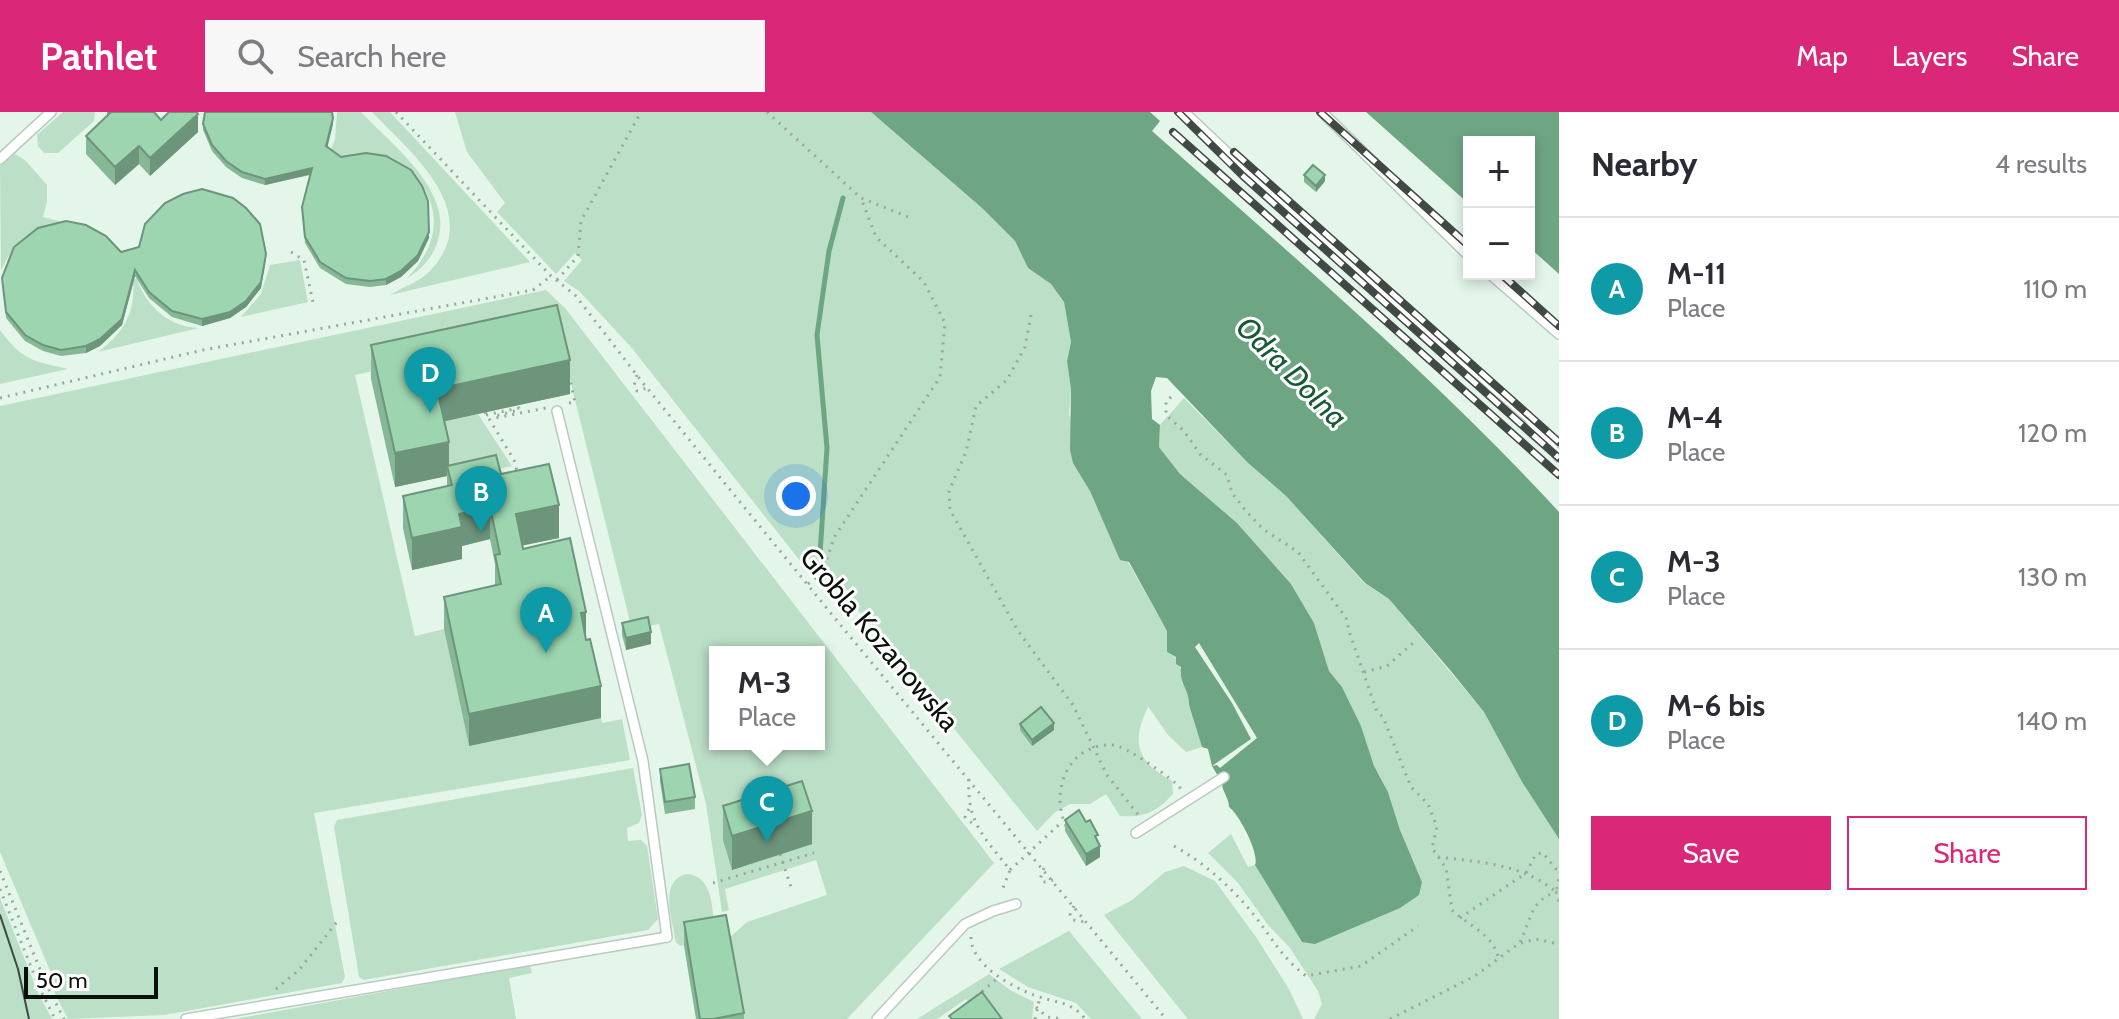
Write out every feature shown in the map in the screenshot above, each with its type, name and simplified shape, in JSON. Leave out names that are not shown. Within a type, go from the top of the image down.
[{"type":"lane","points":[[0,159],[51,112]]},
{"type":"lane","points":[[1184,112],[1270,193],[1528,417],[1559,457]]},
{"type":"lane","points":[[1322,112],[1463,250]]},
{"type":"lane","points":[[1497,280],[1559,334]]},
{"type":"lane","points":[[186,1019],[351,989],[668,939],[643,761],[557,411]]},
{"type":"lane","points":[[1136,833],[1224,777]]},
{"type":"lane","points":[[877,1019],[965,924],[1016,904]]},
{"type":"path","name":"Grobla Kozanowska","points":[[396,112],[551,276],[575,295],[637,375],[1166,1019]]},
{"type":"path","points":[[557,280],[578,256],[581,221],[641,112]]},
{"type":"path","points":[[767,112],[861,198],[911,218]]},
{"type":"path","points":[[808,584],[822,572],[835,536],[940,377],[945,323],[924,282],[876,237],[861,198]]},
{"type":"path","points":[[291,252],[304,260],[314,307]]},
{"type":"path","points":[[0,398],[203,350],[533,290],[551,276]]},
{"type":"path","points":[[1031,315],[1025,347],[1007,380],[976,406],[966,452],[949,491],[950,510],[1018,631],[1073,705],[1093,748],[1120,793],[1136,815],[1149,824]]},
{"type":"path","points":[[637,375],[634,386],[637,391],[648,388]]},
{"type":"path","points":[[1171,397],[1166,401],[1166,415],[1184,431],[1200,454],[1227,475],[1232,493],[1263,529],[1298,552],[1346,618],[1377,712],[1383,717],[1411,787],[1428,804],[1437,827],[1432,848],[1446,868],[1452,910],[1486,937],[1498,957]]},
{"type":"path","points":[[517,471],[514,460],[486,414],[519,408],[495,418],[524,412]]},
{"type":"path","points":[[1364,672],[1387,666],[1413,643]]},
{"type":"path","points":[[1068,829],[1060,792],[1064,772],[1071,762],[1093,748],[1114,745],[1127,749],[1175,781],[1189,799]]},
{"type":"path","points":[[969,778],[969,809],[975,824],[1010,870]]},
{"type":"path","points":[[1064,821],[1010,870],[990,912],[974,929],[971,944],[980,959],[1023,991],[1064,1003],[1085,1018]]},
{"type":"path","points":[[1174,846],[1201,862],[1230,888],[1285,959],[1306,976],[1361,966],[1418,926]]},
{"type":"path","points":[[713,883],[814,853]]},
{"type":"path","points":[[1460,918],[1526,873],[1536,854],[1543,853],[1559,875],[1556,892],[1559,902]]},
{"type":"path","points":[[780,854],[792,890]]},
{"type":"path","points":[[1438,857],[1491,863],[1526,873],[1542,880],[1556,892]]},
{"type":"path","points":[[1044,868],[1040,879],[1045,882],[1053,880]]},
{"type":"path","points":[[0,871],[46,984],[64,1019]]},
{"type":"path","points":[[0,889],[55,1019]]},
{"type":"path","points":[[1518,944],[1539,900],[1556,892]]},
{"type":"path","points":[[1074,906],[1070,915],[1073,920],[1087,922]]},
{"type":"path","points":[[274,990],[299,970],[340,918]]},
{"type":"path","points":[[1390,1019],[1475,976],[1518,944],[1536,939],[1559,944]]},
{"type":"path","points":[[976,997],[1000,976]]},
{"type":"path","points":[[1035,1019],[1040,997]]},
{"type":"path","points":[[1036,1007],[1047,1017],[1064,1019]]},
{"type":"path","points":[[1075,1019],[1085,1018]]},
{"type":"shaded area","points":[[63,112],[95,112],[94,121],[58,153],[44,153],[38,146],[37,135]]},
{"type":"shaded area","points":[[337,112],[361,112],[419,172],[438,208],[440,227],[436,246],[424,265],[407,278],[423,258],[432,236],[434,225],[430,201],[419,181],[408,170],[334,162],[328,156],[335,140]]},
{"type":"shaded area","points":[[372,112],[390,112],[530,262],[390,295],[430,271],[445,249],[450,227],[446,205],[436,184],[422,164]]},
{"type":"shaded area","points":[[455,112],[871,112],[982,208],[1015,241],[1028,268],[1051,284],[1064,302],[1071,342],[1067,361],[1071,389],[1069,414],[1090,491],[1120,559],[1128,562],[1167,631],[1167,652],[1179,663],[1202,747],[1186,752],[1168,735],[1145,702],[1148,707],[1139,732],[1140,751],[1151,767],[1172,781],[1173,794],[1143,815],[1120,816],[1106,794],[1090,804],[1070,804],[1054,813],[1037,831],[823,567],[812,576],[631,347],[579,291],[564,281],[582,260],[575,253],[556,274],[497,212],[505,203],[467,152]]},
{"type":"shaded area","points":[[15,154],[25,160],[47,185],[43,217],[67,223],[27,237],[13,250],[1,271],[0,166]]},
{"type":"shaded area","points":[[300,260],[308,302],[241,317],[261,294],[270,265]]},
{"type":"shaded area","points":[[133,279],[137,279],[146,298],[160,313],[178,324],[199,328],[98,352],[115,337],[126,321],[132,302]]},
{"type":"shaded area","points":[[546,290],[565,308],[994,863],[847,1019],[741,1019],[727,940],[747,922],[827,895],[816,860],[725,889],[729,910],[722,912],[706,804],[659,624],[632,630],[558,331],[355,375],[415,636],[444,629],[469,746],[601,718],[602,723],[622,719],[630,760],[314,813],[345,977],[342,983],[164,1015],[68,1019],[49,982],[54,980],[0,852],[0,406]]},
{"type":"shaded area","points":[[0,330],[23,354],[68,369],[0,384]]},
{"type":"shaded area","points":[[1184,398],[1247,462],[1286,496],[1364,583],[1389,599],[1484,712],[1522,782],[1559,839],[1559,1019],[1314,1019],[1322,1004],[1318,991],[1290,948],[1268,925],[1238,883],[1208,853],[1231,834],[1248,867],[1255,865],[1302,942],[1422,882],[1388,792],[1374,766],[1361,726],[1342,687],[1329,671],[1314,623],[1291,584],[1237,523],[1180,474],[1159,447],[1160,425]]},
{"type":"shaded area","points":[[478,414],[512,466],[450,480],[437,423]]},
{"type":"shaded area","points":[[633,768],[642,815],[639,823],[627,828],[628,841],[641,840],[647,846],[658,919],[648,930],[364,980],[359,977],[334,827],[337,820]]},
{"type":"shaded area","points":[[1184,866],[1215,881],[1256,937],[1289,989],[1303,1019],[1188,1019],[1104,915],[1132,900],[1165,872]]},
{"type":"shaded area","points":[[686,874],[695,876],[707,888],[715,935],[680,946],[676,942],[669,903],[672,885],[677,878]]},
{"type":"shaded area","points":[[0,898],[39,995],[52,1019],[0,1019]]},
{"type":"shaded area","points":[[1069,931],[1142,1019],[1091,1019],[1076,1003],[1028,987],[999,969]]},
{"type":"shaded area","points":[[530,965],[532,973],[509,978],[516,1019],[235,1019]]},
{"type":"shaded area","points":[[989,974],[1010,990],[1034,1002],[1032,1019],[985,1019],[966,999],[937,1019],[917,1019]]},
{"type":"water","name":"Odra Dolna","points":[[871,112],[1150,112],[1160,121],[1152,131],[1308,269],[1511,461],[1559,512],[1559,839],[1522,782],[1484,712],[1389,599],[1365,583],[1286,496],[1247,462],[1167,378],[1156,377],[1151,391],[1152,419],[1160,425],[1159,447],[1180,474],[1237,523],[1291,584],[1314,623],[1329,671],[1342,687],[1361,726],[1374,766],[1388,792],[1422,882],[1419,895],[1400,908],[1315,944],[1302,942],[1255,865],[1248,834],[1229,807],[1222,784],[1227,780],[1223,774],[1218,776],[1208,749],[1202,747],[1181,677],[1181,667],[1176,664],[1176,657],[1167,652],[1167,631],[1129,562],[1120,560],[1090,491],[1073,463],[1067,361],[1071,342],[1064,302],[1051,284],[1028,268],[1015,241],[982,208]]},
{"type":"water","points":[[1366,112],[1559,112],[1559,274],[1535,252],[1535,136],[1463,136],[1463,199]]},
{"type":"pier","points":[[1199,643],[1257,738],[1220,768],[1212,766],[1251,739],[1232,703],[1195,647]]},
{"type":"building","points":[[109,112],[154,112],[161,120],[169,112],[198,114],[150,158],[139,146],[115,167],[86,136]]},
{"type":"building","points":[[205,112],[332,112],[326,146],[341,157],[366,153],[386,156],[411,170],[422,186],[428,201],[429,232],[418,255],[401,271],[386,279],[370,281],[346,278],[320,262],[305,237],[302,207],[312,168],[265,179],[242,172],[226,161],[212,145],[203,124]]},
{"type":"building","points":[[1313,165],[1325,175],[1316,186],[1304,175]]},
{"type":"building","points":[[202,189],[233,198],[260,224],[266,254],[261,282],[246,301],[230,312],[202,319],[172,311],[149,292],[135,270],[122,319],[100,339],[86,346],[61,350],[43,345],[25,335],[6,312],[2,278],[14,247],[38,228],[66,221],[86,225],[106,236],[121,252],[139,247],[145,224],[165,203]]},
{"type":"building","points":[[557,305],[570,360],[437,389],[449,442],[395,453],[371,345]]},
{"type":"building","points":[[496,455],[501,474],[549,464],[559,505],[516,514],[523,549],[570,538],[586,612],[581,613],[586,640],[590,639],[601,686],[469,714],[444,597],[501,584],[495,555],[500,554],[490,507],[459,514],[462,527],[412,538],[403,496],[452,485],[447,466]]},
{"type":"building","points":[[648,617],[651,632],[626,638],[622,623]]},
{"type":"building","points":[[1041,707],[1054,723],[1032,740],[1020,724]]},
{"type":"building","points":[[689,764],[695,797],[665,802],[660,769]]},
{"type":"building","points":[[802,781],[812,811],[732,836],[723,806]]},
{"type":"building","points":[[1079,810],[1086,822],[1090,820],[1100,846],[1086,854],[1065,820]]},
{"type":"building","points":[[726,915],[744,1013],[700,1019],[684,922]]},
{"type":"building","points":[[982,992],[1002,1019],[952,1019],[949,1016]]},
{"type":"waterway","points":[[820,554],[827,448],[817,335],[829,251],[843,198]]},
{"type":"tram line","points":[[0,915],[18,969],[29,1019]]},
{"type":"railway","points":[[1178,112],[1243,176],[1559,458]]},
{"type":"railway","points":[[1320,112],[1463,241]]},
{"type":"railway","points":[[1173,132],[1559,475]]},
{"type":"railway","points":[[1234,152],[1559,442]]},
{"type":"railway","points":[[1508,280],[1559,326]]},
{"type":"place","name":"M-6 bis","points":[[430,413]]},
{"type":"place","name":"M-4","points":[[481,532]]},
{"type":"place","name":"M-11","points":[[546,653]]},
{"type":"place","name":"M-3","points":[[767,842]]}]
